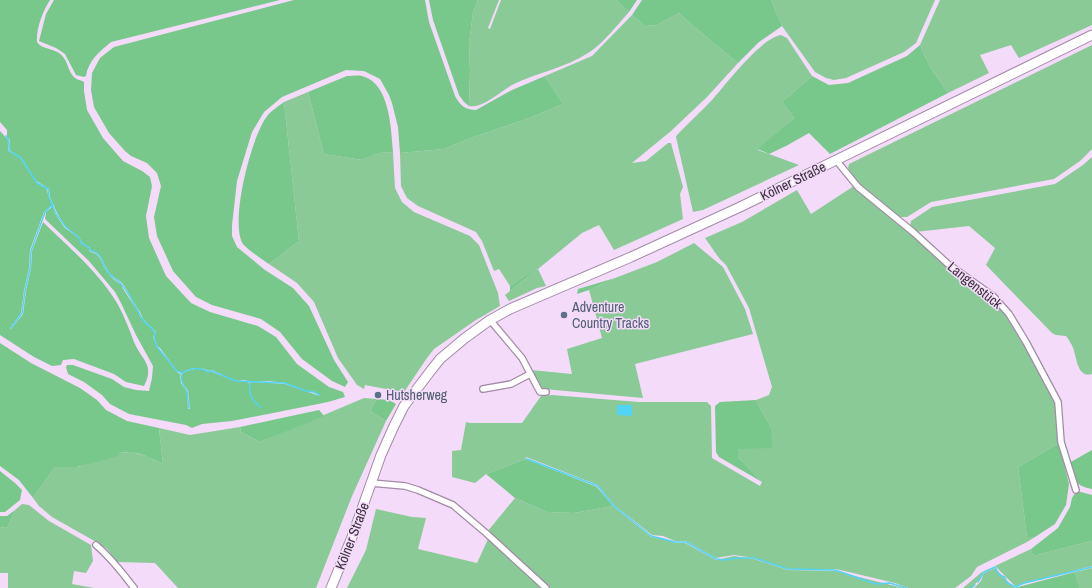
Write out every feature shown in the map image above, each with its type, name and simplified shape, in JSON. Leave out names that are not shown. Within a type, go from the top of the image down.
[{"type":"main road","name":"Kölner Straße","points":[[331,588],[352,537],[388,438],[404,406],[440,359],[465,338],[490,320],[510,309],[691,230],[1092,35]]},
{"type":"street","name":"Langenstück","points":[[836,160],[858,188],[913,232],[948,264],[992,296],[1009,314],[1026,342],[1058,402],[1061,442],[1076,490]]},
{"type":"street","points":[[490,320],[522,358],[540,392],[546,392]]},
{"type":"street","points":[[483,389],[511,384],[530,374]]},
{"type":"street","name":"Kölner Straße","points":[[371,483],[405,486],[436,496],[453,505],[546,588]]},
{"type":"street","points":[[96,545],[119,567],[134,588]]},
{"type":"green space","points":[[0,0],[50,0],[40,20],[37,42],[41,46],[56,51],[62,55],[73,76],[84,82],[87,110],[103,138],[123,161],[150,177],[152,186],[146,216],[149,238],[166,276],[191,303],[210,312],[258,326],[276,337],[297,364],[329,387],[343,392],[345,397],[328,402],[232,421],[202,424],[192,428],[186,425],[129,414],[110,404],[102,395],[84,382],[68,374],[66,367],[67,365],[73,365],[112,379],[124,387],[149,391],[153,366],[115,292],[89,261],[45,219],[46,212],[53,206],[55,214],[65,228],[79,238],[82,244],[89,248],[90,252],[99,257],[109,275],[123,286],[122,287],[142,319],[155,333],[156,332],[143,319],[124,286],[109,273],[98,253],[91,251],[89,247],[83,244],[79,237],[66,227],[57,213],[50,197],[49,189],[35,180],[21,158],[11,151],[10,140],[7,137],[7,130],[0,122]],"holes":[[[154,336],[157,346],[177,371],[183,373],[186,370],[200,368],[186,371],[182,374],[182,382],[188,391],[190,409],[188,409],[187,392],[181,383],[180,374],[177,372],[157,347],[153,337]],[[201,368],[210,371],[212,370],[236,381]],[[245,380],[250,382],[269,381],[285,383],[306,391],[314,392],[320,396],[285,384],[249,383],[245,381],[236,381]]]},
{"type":"green space","points":[[54,0],[280,0],[111,42],[95,57],[89,66],[86,76],[84,77],[76,75],[65,54],[56,48],[39,41],[46,14]]},
{"type":"green space","points":[[294,0],[425,0],[429,22],[455,96],[463,106],[476,110],[512,90],[545,76],[563,104],[444,149],[400,153],[398,127],[389,95],[380,79],[364,71],[346,70],[282,97],[264,112],[252,132],[237,181],[232,236],[237,247],[265,270],[293,288],[309,306],[334,360],[348,382],[345,387],[332,381],[302,359],[280,332],[261,319],[212,305],[196,297],[173,271],[157,236],[154,217],[161,186],[157,173],[147,163],[131,156],[125,151],[109,133],[94,107],[91,90],[92,73],[100,58],[114,47]]},
{"type":"green space","points":[[429,0],[478,0],[473,12],[469,45],[469,106],[459,95],[433,20]]},
{"type":"green space","points":[[478,0],[499,0],[488,28],[490,29],[501,0],[616,0],[629,12],[604,40],[588,53],[570,63],[512,85],[480,105],[469,106],[469,45],[473,12]]},
{"type":"green space","points":[[616,0],[637,0],[629,12]]},
{"type":"green space","points":[[642,0],[771,0],[782,26],[759,42],[738,63],[679,13],[657,25],[645,26],[632,15]]},
{"type":"green space","points":[[771,0],[935,0],[916,43],[904,52],[846,78],[834,80],[826,78],[815,72],[782,26]]},
{"type":"green space","points":[[940,0],[1092,0],[1092,25],[1019,58],[1011,45],[980,55],[989,73],[948,93],[930,67],[920,45]]},
{"type":"green space","points":[[679,13],[738,63],[707,97],[671,131],[632,163],[646,161],[668,143],[671,143],[683,187],[680,194],[683,219],[614,250],[599,225],[582,233],[538,269],[546,286],[537,288],[509,301],[505,295],[537,269],[536,268],[510,286],[499,269],[494,271],[482,241],[476,232],[418,206],[407,198],[401,186],[400,153],[444,149],[563,104],[545,76],[592,56],[632,15],[645,26],[657,25]]},
{"type":"green space","points":[[781,35],[787,38],[812,76],[782,102],[794,118],[758,150],[799,165],[703,210],[693,212],[676,137],[712,100],[754,52],[773,38]]},
{"type":"green space","points":[[920,45],[930,67],[948,93],[830,154],[809,133],[769,154],[758,149],[794,118],[782,102],[812,76],[829,85],[848,83],[907,56]]},
{"type":"green space","points":[[1092,45],[1092,149],[1080,161],[1054,179],[931,202],[907,217],[898,217],[860,185],[848,168],[849,164]]},
{"type":"green space","points":[[347,76],[362,76],[371,80],[384,97],[390,120],[393,152],[379,153],[362,160],[324,154],[308,92]]},
{"type":"green space","points":[[308,92],[324,154],[362,160],[379,153],[393,152],[395,188],[402,202],[414,212],[470,236],[479,245],[498,293],[500,306],[476,320],[434,349],[400,398],[396,397],[397,392],[392,392],[391,390],[365,385],[364,389],[357,385],[338,358],[314,302],[297,283],[269,264],[299,241],[284,102]]},
{"type":"green space","points":[[284,102],[299,241],[269,264],[243,244],[239,233],[239,218],[244,178],[255,140],[268,115]]},
{"type":"green space","points":[[0,131],[9,141],[8,150],[20,158],[37,183],[46,188],[53,204],[44,212],[30,250],[29,268],[21,313],[10,328],[11,329],[23,314],[31,268],[32,251],[43,222],[92,270],[117,303],[134,342],[148,367],[147,379],[144,386],[126,382],[114,374],[74,359],[63,360],[61,365],[52,366],[34,357],[0,335]]},
{"type":"green space","points":[[1092,157],[1092,374],[1087,375],[1081,371],[1077,363],[1073,347],[1066,336],[1052,333],[986,265],[995,248],[969,226],[915,232],[910,227],[911,221],[932,207],[1055,184]]},
{"type":"green space","points":[[854,186],[991,298],[1006,316],[1055,403],[1059,443],[1018,467],[1027,537],[1035,537],[977,567],[971,576],[955,588],[908,588],[895,583],[836,569],[788,569],[754,558],[734,555],[716,558],[686,541],[675,541],[663,536],[652,535],[614,505],[598,485],[526,457],[526,459],[486,474],[475,483],[452,477],[452,451],[461,450],[466,422],[522,423],[541,396],[552,395],[639,402],[707,402],[711,406],[712,458],[760,486],[762,482],[738,457],[738,449],[771,428],[756,400],[769,395],[772,387],[749,308],[726,265],[719,258],[705,238],[742,222],[797,190],[811,214]]},
{"type":"green space","points":[[694,243],[723,267],[745,309],[753,334],[635,364],[643,398],[544,389],[539,385],[531,370],[572,374],[567,349],[602,338],[589,290],[657,262]]},
{"type":"green space","points":[[536,268],[537,269],[510,291],[510,286]]},
{"type":"green space","points":[[615,278],[589,290],[577,294],[578,289]]},
{"type":"green space","points":[[0,343],[31,363],[80,388],[97,400],[106,410],[127,421],[159,428],[163,464],[142,454],[125,452],[119,453],[118,456],[77,467],[55,467],[33,498],[19,480],[0,466]]},
{"type":"green space","points":[[364,398],[377,399],[370,411],[386,421],[352,496],[316,588],[178,588],[155,563],[117,562],[107,549],[52,517],[39,506],[33,498],[55,467],[78,467],[119,453],[131,452],[147,456],[163,464],[159,428],[190,435],[240,427],[241,432],[260,442]]},
{"type":"green space","points":[[377,399],[389,400],[396,404],[386,421],[370,411]]},
{"type":"green space","points":[[756,400],[771,428],[772,448],[738,449],[738,457],[762,482],[719,457],[716,452],[715,406],[720,402]]},
{"type":"green space","points":[[319,410],[324,416],[260,442],[241,432],[240,427]]},
{"type":"green space","points":[[1059,443],[1069,484],[1066,505],[1055,524],[1035,537],[1027,537],[1018,467]]},
{"type":"green space","points":[[1092,450],[1092,489],[1081,486],[1076,481],[1069,463]]},
{"type":"green space","points":[[526,459],[597,487],[613,506],[574,513],[547,512],[515,498],[486,474]]},
{"type":"green space","points":[[0,471],[22,490],[20,500],[5,512],[0,512]]},
{"type":"green space","points":[[1081,492],[1092,495],[1092,541],[1033,556],[1031,549],[1058,528],[1070,507],[1075,493]]},
{"type":"green space","points":[[515,498],[547,512],[574,513],[613,506],[651,537],[663,538],[675,543],[685,543],[716,560],[734,556],[754,559],[788,570],[835,571],[903,588],[548,588],[487,532]]},
{"type":"green space","points":[[22,504],[29,505],[49,521],[91,545],[93,561],[86,573],[74,571],[72,584],[94,588],[8,588],[8,573],[0,573],[0,527],[7,528],[15,510]]},
{"type":"green space","points":[[376,509],[412,517],[426,518],[418,549],[477,563],[489,537],[543,588],[347,588],[366,550]]},
{"type":"green space","points":[[15,510],[7,528],[0,527],[0,516],[7,516]]},
{"type":"green space","points":[[1092,541],[1092,566],[1015,586],[995,566],[1031,549],[1033,556]]},
{"type":"green space","points":[[995,568],[1014,588],[974,588],[981,581],[984,573]]},
{"type":"green space","points":[[1092,568],[1092,588],[1080,588],[1075,572]]},
{"type":"green space","points":[[983,571],[980,579],[971,588],[963,588]]},
{"type":"green space","points":[[1075,572],[1080,588],[1014,588]]},
{"type":"water","points":[[617,405],[632,405],[632,416],[617,415]]},
{"type":"waterway","points":[[6,136],[9,141],[9,149],[11,152],[21,158],[37,183],[48,189],[49,197],[56,214],[66,227],[79,238],[82,244],[89,247],[91,251],[100,256],[108,273],[126,290],[142,319],[155,333],[154,336],[157,347],[177,371],[183,373],[189,370],[199,369],[209,372],[212,371],[236,381],[285,383],[320,395]]},
{"type":"waterway","points":[[11,328],[22,313],[30,268],[31,251],[45,212],[53,204]]},
{"type":"waterway","points":[[181,374],[182,382],[187,392],[189,408]]},
{"type":"waterway","points":[[250,382],[251,397],[261,407]]},
{"type":"waterway","points":[[527,459],[598,486],[613,505],[651,536],[675,542],[686,542],[716,559],[725,560],[754,558],[788,569],[835,570],[876,584],[890,583],[906,588]]},
{"type":"waterway","points":[[978,582],[984,572],[995,567],[999,575],[1005,577],[1006,582],[1015,587],[1024,583],[1092,567]]},
{"type":"waterway","points":[[971,588],[975,585]]},
{"type":"place","name":"Adventure Country Tracks","points":[[564,315]]},
{"type":"place","name":"Hutsherweg","points":[[378,395]]}]
